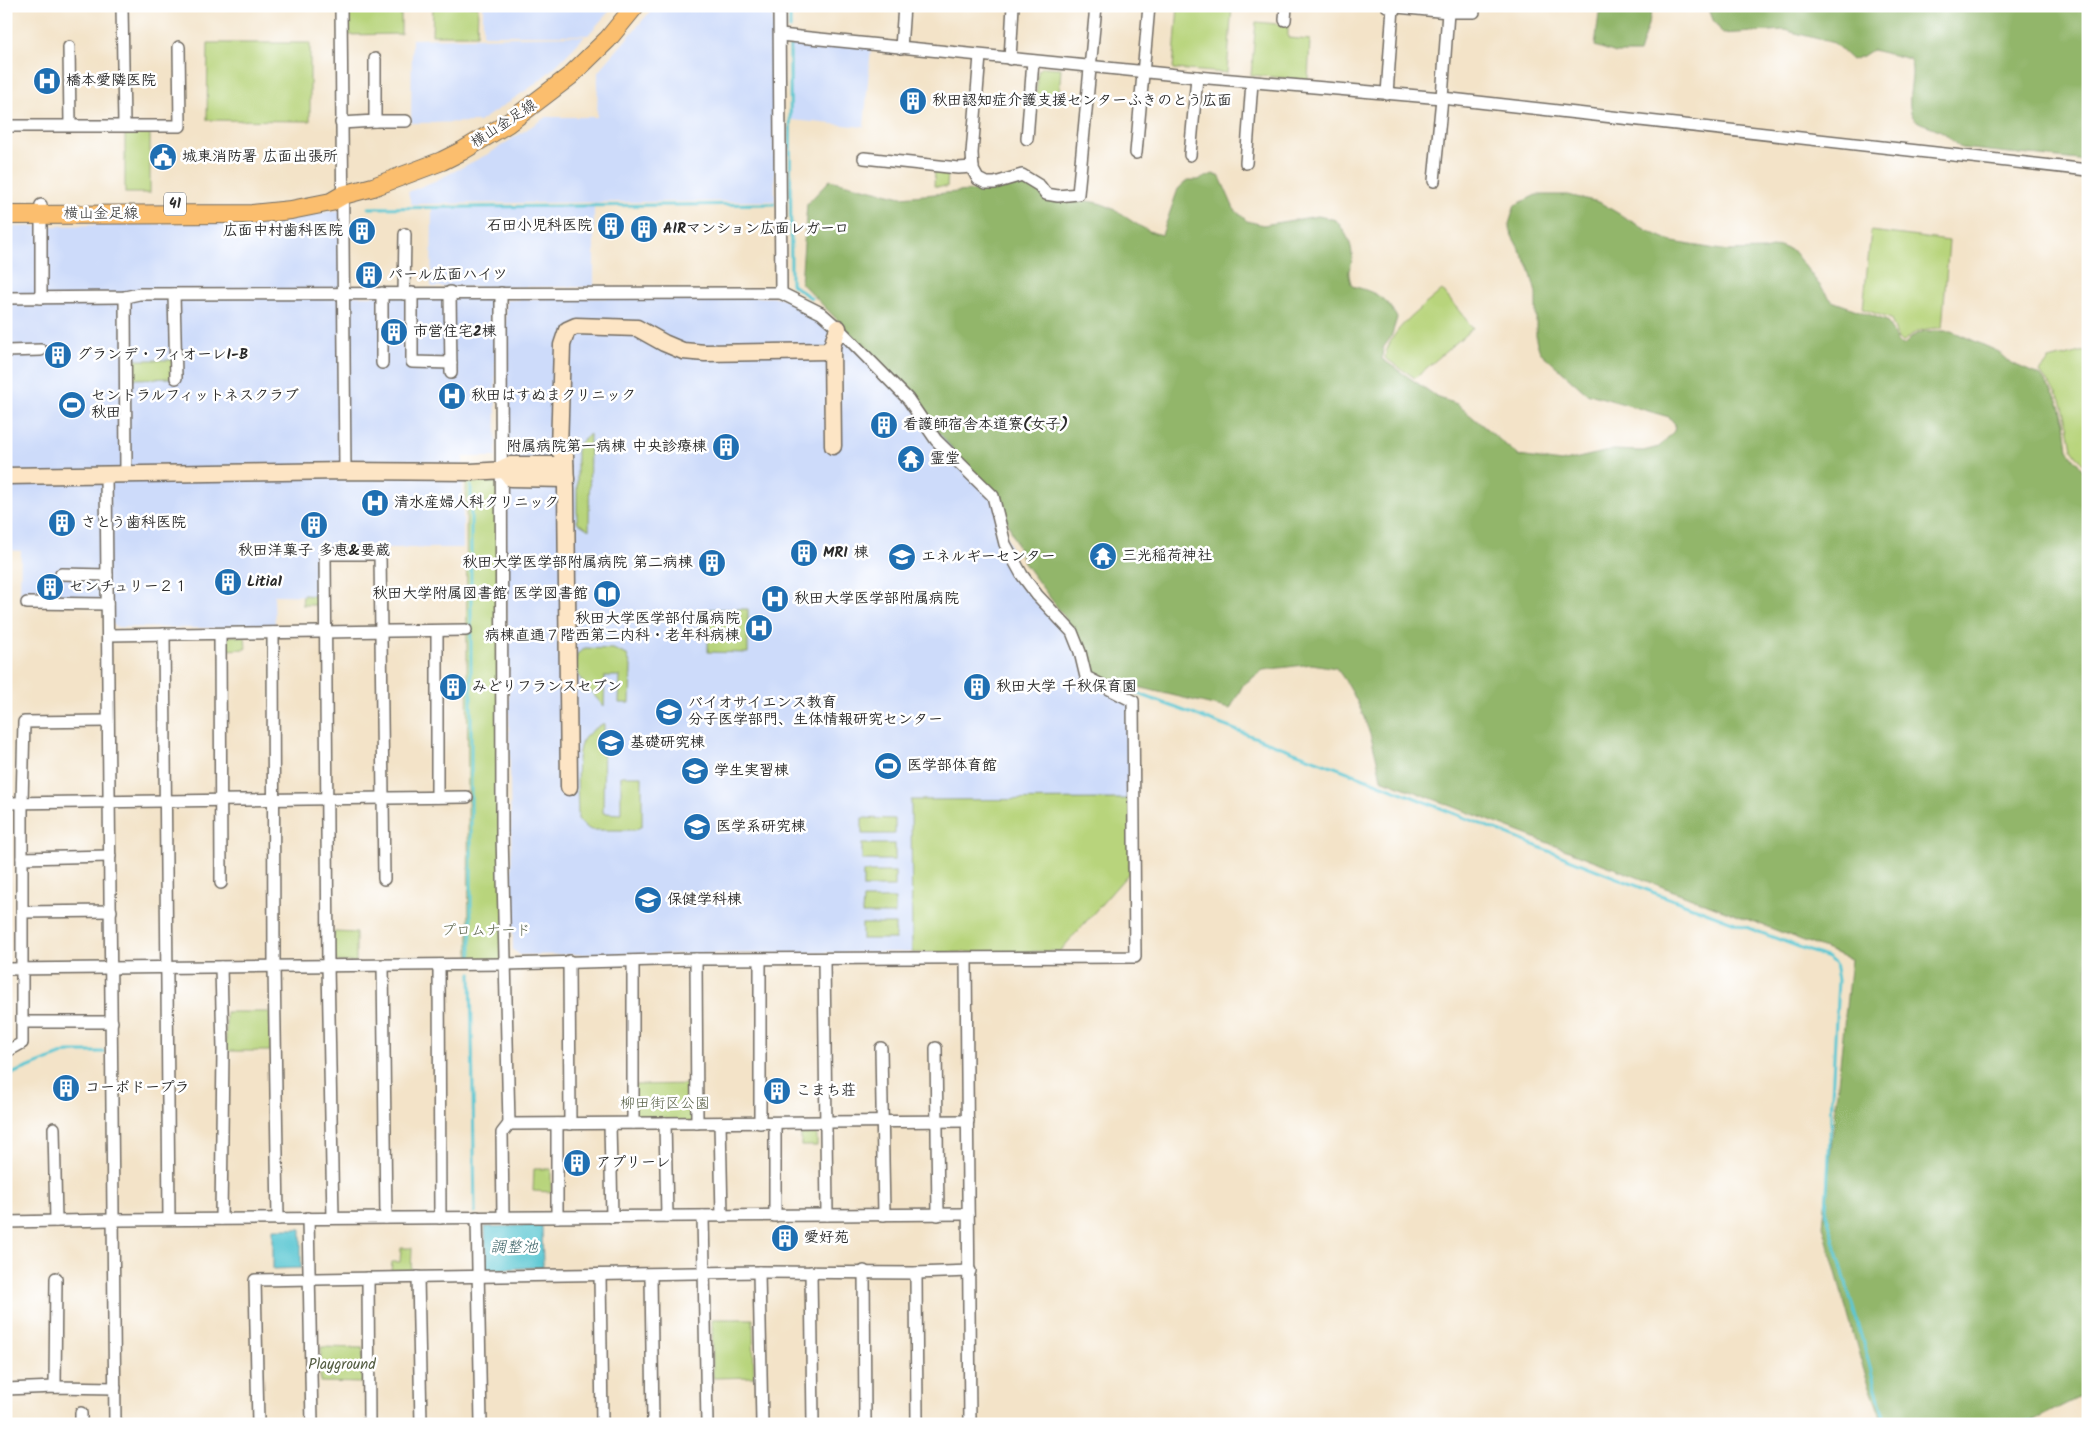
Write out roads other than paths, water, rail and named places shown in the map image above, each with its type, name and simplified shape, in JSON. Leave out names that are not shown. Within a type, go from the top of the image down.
[{"type":"main road","name":"横山金足線","points":[[6,205],[41,209],[252,214],[292,210],[331,202],[343,195],[373,187],[442,161],[508,123],[570,76],[608,39],[635,6]]},
{"type":"main road","name":"横山金足線","points":[[6,214],[41,209]]},
{"type":"street","points":[[122,6],[124,125]]},
{"type":"street","points":[[341,6],[345,471]]},
{"type":"street","points":[[779,6],[781,293]]},
{"type":"street","points":[[901,48],[904,6]]},
{"type":"street","points":[[1010,58],[1013,6]]},
{"type":"street","points":[[980,56],[972,154],[973,167],[978,179],[986,183],[996,183],[1022,175],[1040,186],[1046,194],[1058,196],[1078,194],[1096,6]]},
{"type":"street","points":[[1136,153],[1149,6]]},
{"type":"street","points":[[1285,20],[1286,6]]},
{"type":"street","points":[[1387,94],[1390,7],[1447,12],[1474,12]]},
{"type":"street","points":[[1434,181],[1442,98],[1447,12]]},
{"type":"street","points":[[780,35],[1090,67],[1442,98],[2088,170]]},
{"type":"street","points":[[69,46],[70,125]]},
{"type":"street","points":[[6,126],[180,126],[179,47]]},
{"type":"street","points":[[375,59],[375,122]]},
{"type":"street","points":[[1027,139],[1033,61]]},
{"type":"street","points":[[1190,155],[1197,77]]},
{"type":"street","points":[[1246,163],[1252,82]]},
{"type":"street","points":[[343,122],[406,121]]},
{"type":"street","points":[[864,158],[958,168],[973,167]]},
{"type":"street","points":[[41,209],[41,298]]},
{"type":"street","points":[[405,234],[412,362],[451,368],[450,292]]},
{"type":"street","points":[[6,298],[126,297],[139,294],[343,292],[781,293],[821,313],[908,400],[936,440],[993,496],[1004,544],[1022,575],[1072,632],[1080,652],[1086,677],[1133,701],[1135,957],[696,959],[439,965],[6,969]]},
{"type":"street","points":[[382,293],[382,363]]},
{"type":"street","points":[[501,293],[503,470],[502,834],[509,1124],[502,1133],[503,1217]]},
{"type":"street","points":[[174,294],[176,378]]},
{"type":"street","points":[[126,297],[126,474]]},
{"type":"street","points":[[569,787],[566,472],[565,455],[560,450],[562,345],[567,330],[576,326],[637,328],[664,343],[683,350],[705,353],[828,351],[832,346]]},
{"type":"street","points":[[833,446],[832,346],[838,328]]},
{"type":"street","points":[[6,351],[41,350]]},
{"type":"street","points":[[6,476],[345,471],[471,472],[503,470]]},
{"type":"street","points":[[503,470],[510,478],[566,472]]},
{"type":"street","points":[[106,474],[115,1424]]},
{"type":"street","points":[[333,1218],[328,966],[325,554],[380,554],[384,879]]},
{"type":"street","points":[[61,574],[107,575]]},
{"type":"street","points":[[27,603],[107,604]]},
{"type":"street","points":[[108,635],[466,630]]},
{"type":"street","points":[[436,631],[438,797]]},
{"type":"street","points":[[273,633],[275,799],[274,966],[278,1219]]},
{"type":"street","points":[[164,634],[169,1219]]},
{"type":"street","points":[[220,634],[221,883]]},
{"type":"street","points":[[6,1052],[22,1044],[24,722],[108,721]]},
{"type":"street","points":[[6,803],[467,797]]},
{"type":"street","points":[[22,858],[110,856]]},
{"type":"street","points":[[23,912],[110,912]]},
{"type":"street","points":[[824,958],[827,1215]]},
{"type":"street","points":[[966,958],[970,1424]]},
{"type":"street","points":[[696,959],[698,1123]]},
{"type":"street","points":[[760,960],[760,1123]]},
{"type":"street","points":[[633,961],[633,1123]]},
{"type":"street","points":[[569,962],[570,1124]]},
{"type":"street","points":[[383,965],[386,1218]]},
{"type":"street","points":[[439,965],[440,1218]]},
{"type":"street","points":[[221,967],[223,1050],[221,1219]]},
{"type":"street","points":[[23,1022],[112,1022]]},
{"type":"street","points":[[882,1048],[884,1215]]},
{"type":"street","points":[[936,1048],[938,1214]]},
{"type":"street","points":[[509,1124],[968,1121]]},
{"type":"street","points":[[775,1122],[775,1216]]},
{"type":"street","points":[[665,1123],[666,1216]]},
{"type":"street","points":[[720,1123],[722,1216]]},
{"type":"street","points":[[557,1124],[557,1217]]},
{"type":"street","points":[[610,1124],[612,1216]]},
{"type":"street","points":[[54,1128],[56,1221]]},
{"type":"street","points":[[6,1222],[169,1219],[968,1214]]},
{"type":"street","points":[[703,1216],[707,1424]]},
{"type":"street","points":[[477,1217],[481,1424]]},
{"type":"street","points":[[308,1218],[312,1424]]},
{"type":"street","points":[[258,1424],[254,1280],[759,1272],[916,1273],[970,1270]]},
{"type":"street","points":[[759,1272],[762,1424]]},
{"type":"street","points":[[811,1272],[813,1424]]},
{"type":"street","points":[[864,1272],[865,1424]]},
{"type":"street","points":[[916,1273],[916,1424]]},
{"type":"street","points":[[651,1275],[653,1424]]},
{"type":"street","points":[[600,1276],[602,1424]]},
{"type":"street","points":[[418,1277],[421,1424]]},
{"type":"street","points":[[55,1387],[56,1278]]},
{"type":"street","points":[[368,1278],[369,1424]]},
{"type":"street","points":[[6,1389],[55,1387],[116,1388]]},
{"type":"water","name":"調整池","points":[[542,1225],[543,1267],[486,1270],[485,1227]]},
{"type":"water","points":[[273,1229],[301,1229],[301,1268],[273,1269]]},
{"type":"waterway","points":[[790,6],[790,28]]},
{"type":"waterway","points":[[790,47],[791,284],[811,298]]},
{"type":"waterway","points":[[369,208],[774,204]]},
{"type":"waterway","points":[[471,486],[471,961]]},
{"type":"waterway","points":[[1131,691],[1372,781],[1655,893],[1828,958],[1835,964],[1838,980],[1826,1212],[1886,1424]]},
{"type":"waterway","points":[[471,973],[475,1212]]},
{"type":"waterway","points":[[6,1076],[68,1052],[104,1052]]},
{"type":"waterway","points":[[2018,1424],[2030,1422],[2042,1424]]},
{"type":"place","name":"橋本愛隣医院","points":[[47,81]]},
{"type":"place","name":"秋田認知症介護支援センターふきのとう広面","points":[[913,101]]},
{"type":"place","name":"城東消防署 広面出張所","points":[[163,157]]},
{"type":"place","name":"石田小児科医院","points":[[611,226]]},
{"type":"place","name":"AIRマンション広面レガーロ","points":[[644,229]]},
{"type":"place","name":"広面中村歯科医院","points":[[362,231]]},
{"type":"place","name":"パール広面ハイツ","points":[[369,275]]},
{"type":"place","name":"市営住宅2棟","points":[[394,332]]},
{"type":"place","name":"グランデ・フィオーレI-B","points":[[58,355]]},
{"type":"place","name":"秋田はすぬまクリニック","points":[[452,396]]},
{"type":"place","name":"セントラルフィットネスクラブ 秋田","points":[[72,405]]},
{"type":"place","name":"看護師宿舎本道寮(女子)","points":[[884,425]]},
{"type":"place","name":"附属病院第一病棟 中央診療棟","points":[[726,447]]},
{"type":"place","name":"霊堂","points":[[911,459]]},
{"type":"place","name":"清水産婦人科クリニック","points":[[375,503]]},
{"type":"place","name":"さとう歯科医院","points":[[62,523]]},
{"type":"place","name":"秋田洋菓子 多恵&要蔵","points":[[314,525]]},
{"type":"place","name":"MRI 棟","points":[[804,553]]},
{"type":"place","name":"三光稲荷神社","points":[[1103,556]]},
{"type":"place","name":"エネルギーセンター","points":[[902,557]]},
{"type":"place","name":"秋田大学医学部附属病院 第二病棟","points":[[712,563]]},
{"type":"place","name":"Litia1","points":[[228,582]]},
{"type":"place","name":"センチュリー２１","points":[[50,587]]},
{"type":"place","name":"秋田大学附属図書館 医学図書館","points":[[607,594]]},
{"type":"place","name":"秋田大学医学部附属病院","points":[[775,599]]},
{"type":"place","name":"秋田大学医学部付属病院 病棟直通７階西第二内科・老年科病棟","points":[[759,628]]},
{"type":"place","name":"みどりフランスセブン","points":[[453,687]]},
{"type":"place","name":"秋田大学 千秋保育園","points":[[977,687]]},
{"type":"place","name":"バイオサイエンス教育 分子医学部門、生体情報研究センター","points":[[669,712]]},
{"type":"place","name":"基礎研究棟","points":[[611,743]]},
{"type":"place","name":"医学部体育館","points":[[888,766]]},
{"type":"place","name":"学生実習棟","points":[[695,771]]},
{"type":"place","name":"医学系研究棟","points":[[697,827]]},
{"type":"place","name":"保健学科棟","points":[[648,900]]},
{"type":"place","name":"コーポドープラ","points":[[66,1088]]},
{"type":"place","name":"こまち荘","points":[[777,1091]]},
{"type":"place","name":"アプリーレ","points":[[577,1163]]},
{"type":"place","name":"愛好苑","points":[[785,1238]]},
{"type":"park label","name":"プロムナード","points":[[486,931]]},
{"type":"park label","name":"柳田街区公園","points":[[665,1104]]},
{"type":"park label","name":"Playground","points":[[342,1365]]}]
